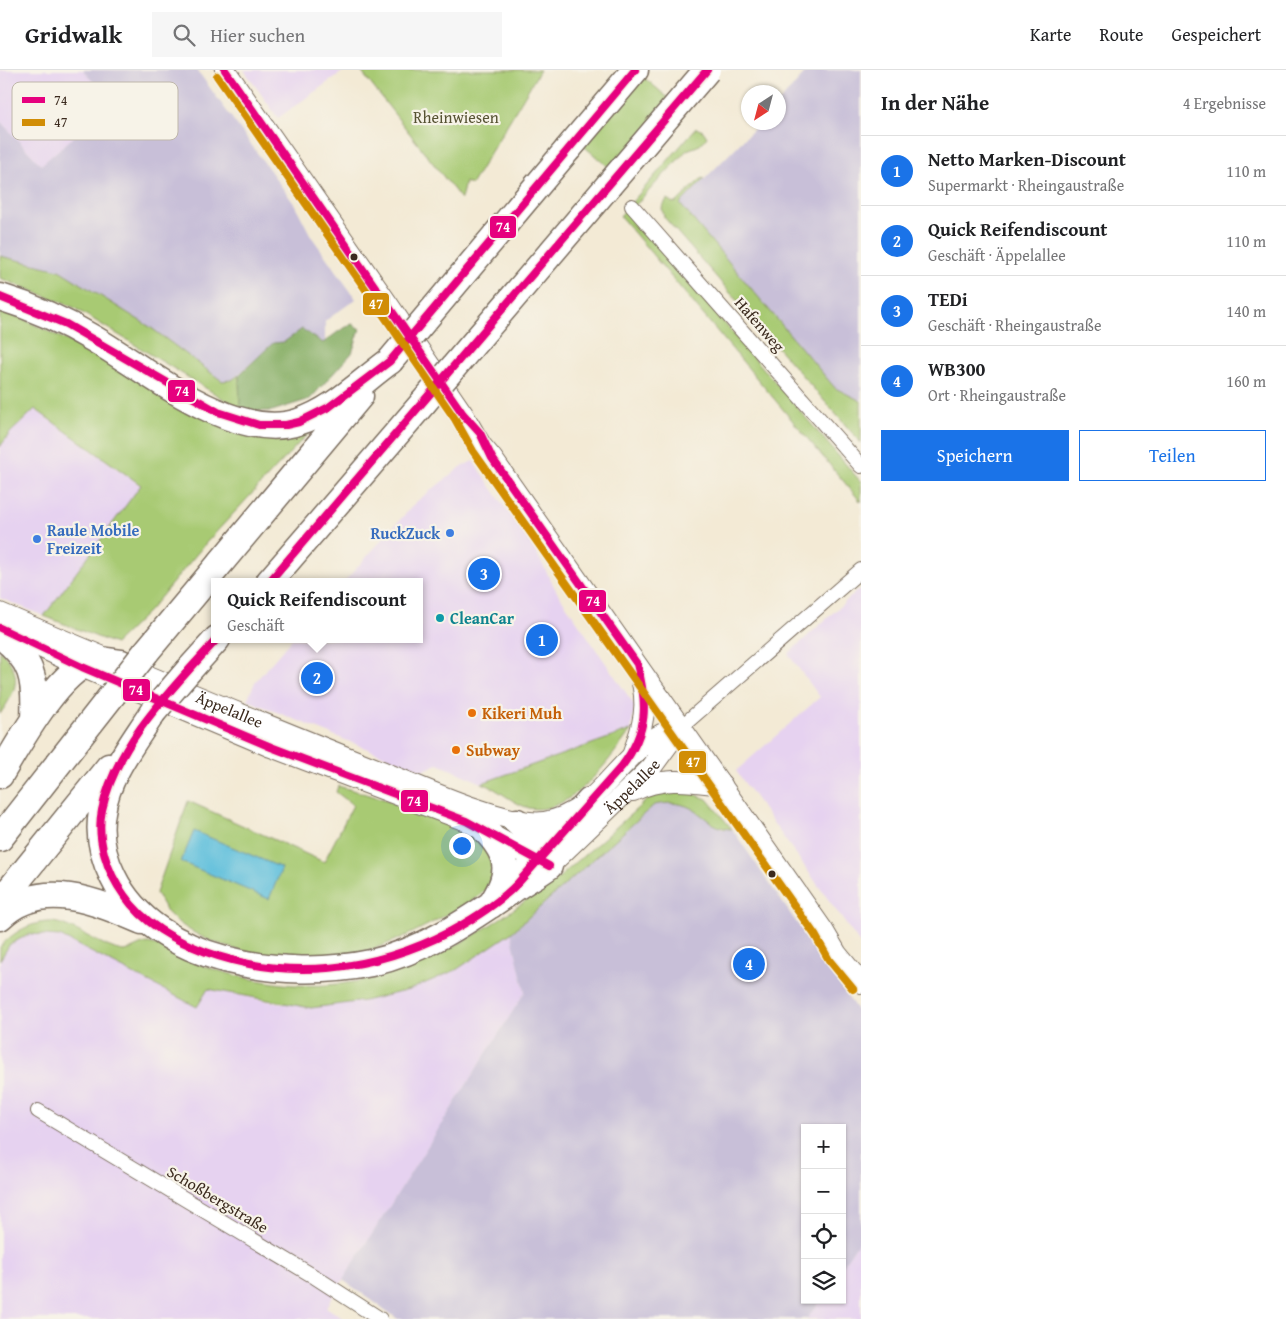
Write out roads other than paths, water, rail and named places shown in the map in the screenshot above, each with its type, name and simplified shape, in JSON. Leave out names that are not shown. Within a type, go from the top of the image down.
[{"type":"highway","points":[[0,838],[146,652],[635,70]]},
{"type":"highway","points":[[272,578],[707,70]]},
{"type":"highway","points":[[0,297],[66,324],[218,412],[259,426],[286,425],[315,415],[390,361]]},
{"type":"highway","points":[[0,635],[21,654],[30,670],[35,695],[34,719]]},
{"type":"highway","points":[[0,902],[153,712],[213,643]]},
{"type":"highway","points":[[0,775],[34,719],[51,696],[82,667],[95,660],[121,663]]},
{"type":"highway","points":[[153,712],[113,778],[102,810],[100,824],[104,854],[117,886],[136,912],[152,925],[181,942],[214,956],[248,965],[284,970],[320,970],[370,963],[404,953],[453,930],[511,890],[542,860],[590,801]]},
{"type":"highway","points":[[517,822],[530,834],[542,860]]},
{"type":"highway","points":[[486,831],[501,848],[506,864],[502,884],[490,906]]},
{"type":"highway","points":[[0,917],[28,900],[62,895],[87,900],[152,925]]},
{"type":"main road","points":[[225,70],[463,414],[481,445],[823,930],[837,943],[859,980]]},
{"type":"main road","name":"Äppelallee","points":[[0,613],[422,787],[517,822],[543,822],[556,819],[580,808],[590,801],[633,753],[662,733],[681,727]]},
{"type":"main road","name":"Äppelallee","points":[[0,628],[82,667],[309,762],[409,798],[486,831],[542,860],[625,795],[662,755],[681,727]]},
{"type":"main road","points":[[633,753],[644,721],[646,701],[637,664]]},
{"type":"main road","points":[[625,795],[646,784],[665,780],[722,785]]},
{"type":"street","name":"Hafenweg","points":[[632,206],[861,466]]},
{"type":"street","points":[[681,727],[861,570]]},
{"type":"street","name":"Schoßbergstraße","points":[[38,1111],[315,1277],[380,1319]]},
{"type":"water","points":[[194,831],[282,868],[269,899],[181,862]]},
{"type":"place","name":"RuckZuck","points":[[450,533]]},
{"type":"place","name":"Raule Mobile Freizeit","points":[[37,539]]},
{"type":"place","name":"TEDi","points":[[484,574]]},
{"type":"place","name":"CleanCar","points":[[440,618]]},
{"type":"place","name":"Netto Marken-Discount","points":[[542,640]]},
{"type":"place","name":"Quick Reifendiscount","points":[[317,678]]},
{"type":"place","name":"Kikeri Muh","points":[[472,713]]},
{"type":"place","name":"Subway","points":[[456,750]]},
{"type":"place","name":"WB300","points":[[749,964]]},
{"type":"park label","name":"Rheinwiesen","points":[[456,117]]}]
